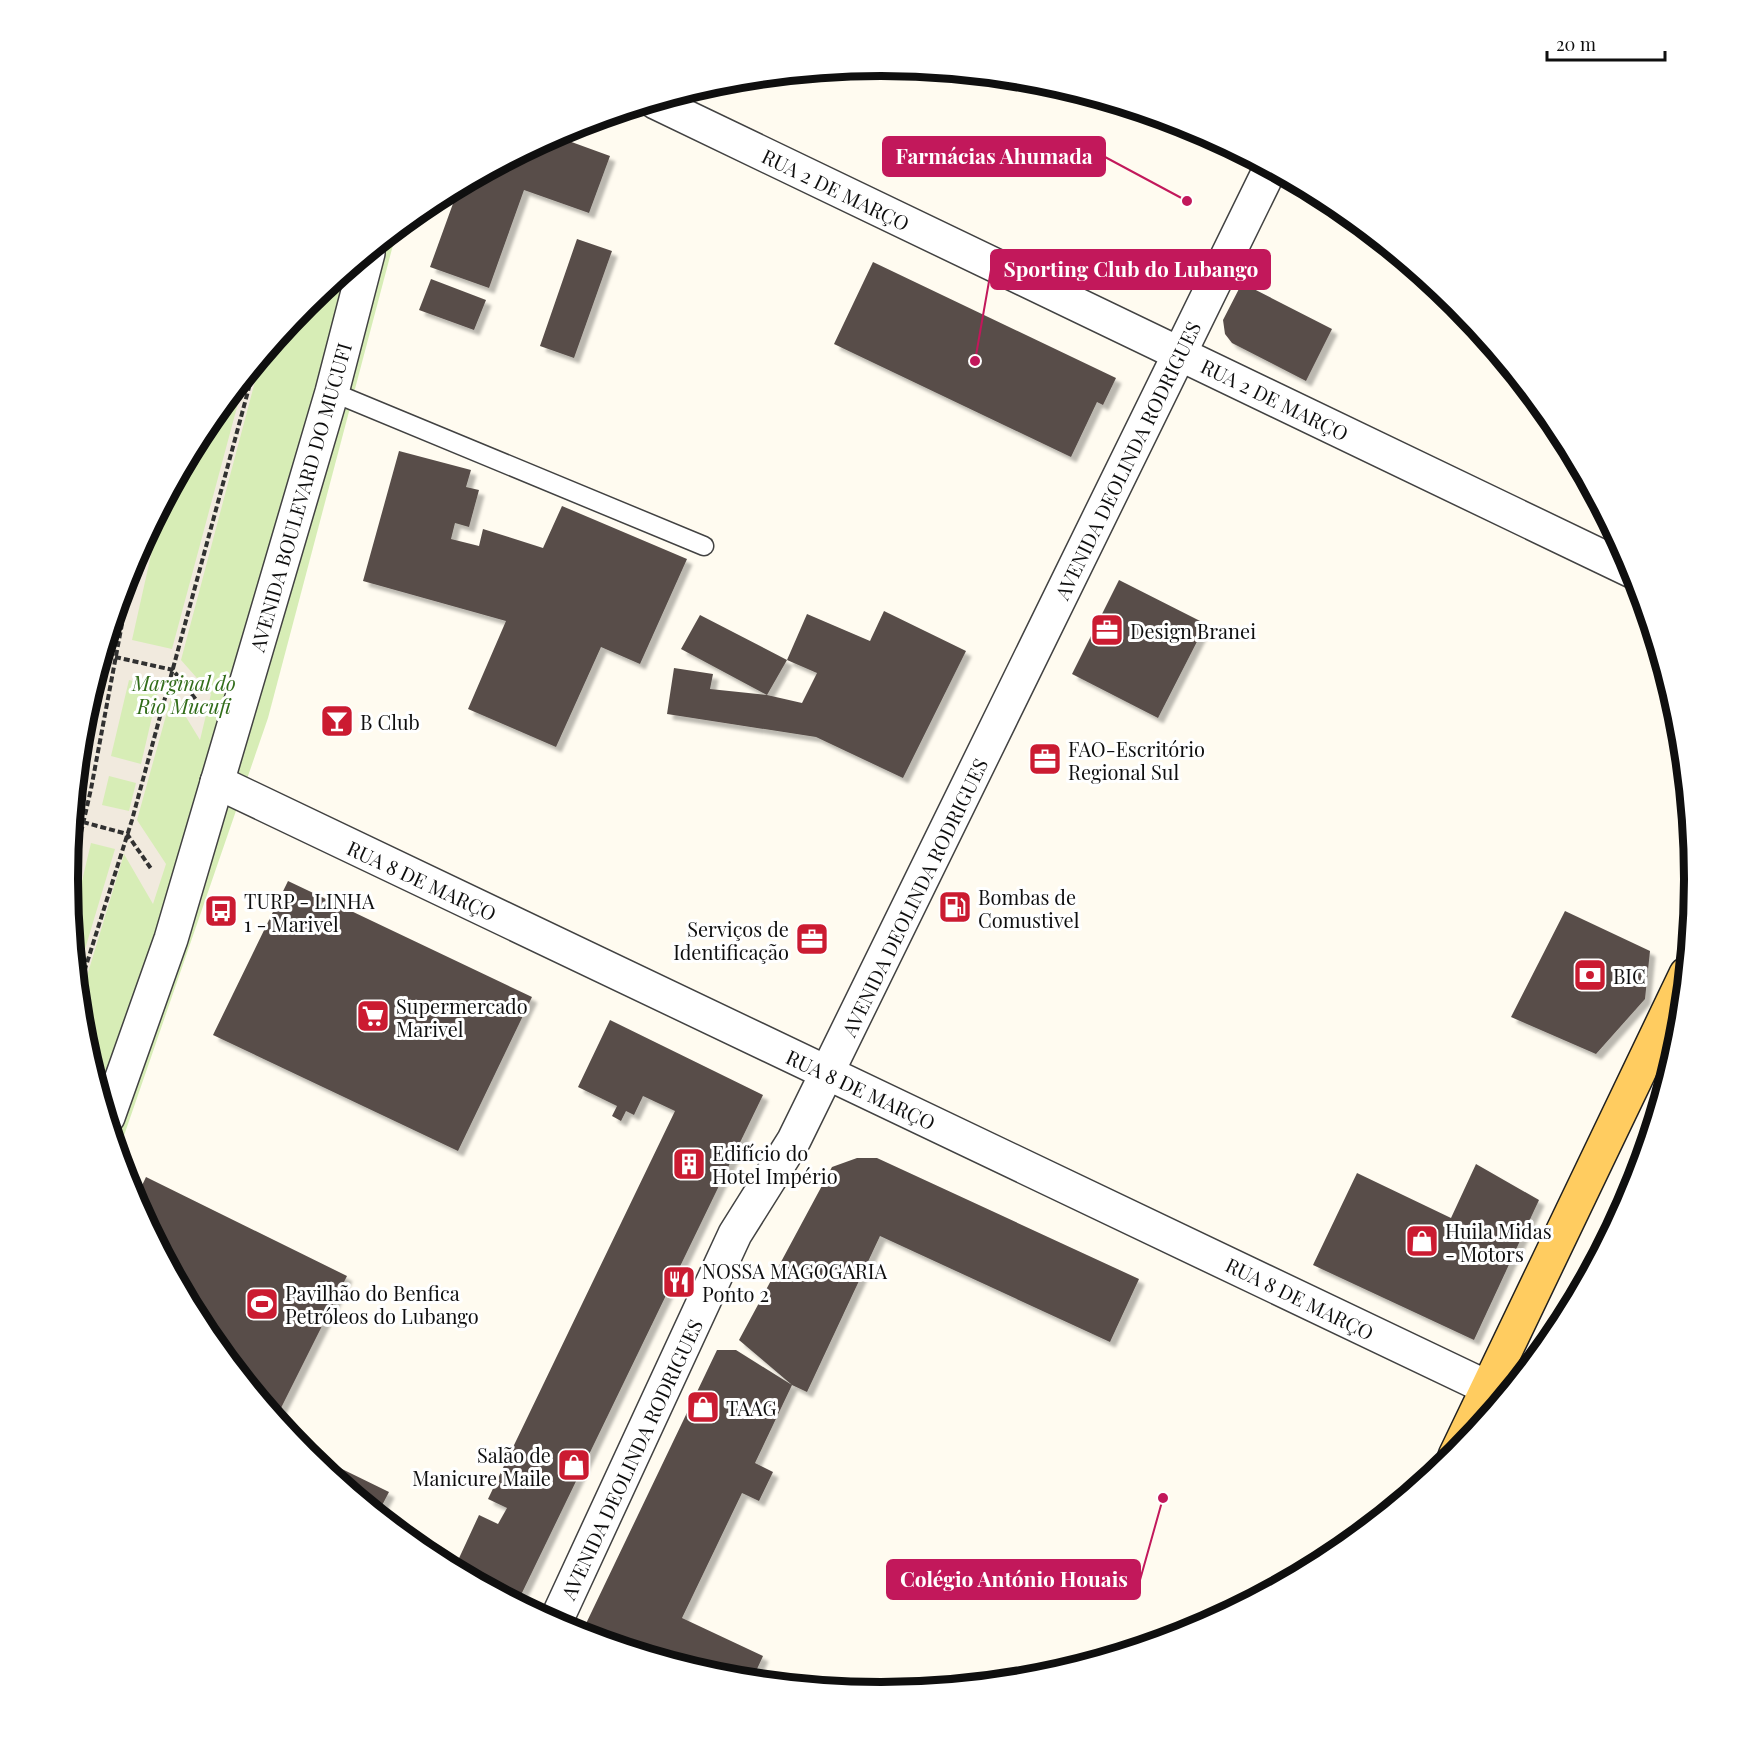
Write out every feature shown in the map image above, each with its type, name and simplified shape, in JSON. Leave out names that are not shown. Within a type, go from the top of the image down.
[{"type":"main road","points":[[1485,1408],[1496,1392],[1676,996]]},
{"type":"street","name":"RUA 2 DE MARÇO","points":[[665,107],[1620,565]]},
{"type":"street","name":"AVENIDA DEOLINDA RODRIGUES","points":[[559,1614],[735,1233],[794,1140],[1267,175]]},
{"type":"street","name":"AVENIDA BOULEVARD DO MUCUFI","points":[[112,1107],[171,939],[332,392],[365,265]]},
{"type":"street","name":"RUA 8 DE MARÇO","points":[[217,783],[1496,1392]]},
{"type":"lane","points":[[332,392],[704,546]]},
{"type":"path","points":[[84,972],[127,834],[250,384]]},
{"type":"path","points":[[80,837],[124,613]]},
{"type":"path","points":[[116,657],[173,670],[206,714]]},
{"type":"path","points":[[83,822],[127,834],[153,873]]},
{"type":"green space","name":"Marginal do Rio Mucufi","points":[[394,241],[268,718],[122,1141],[106,1087],[85,984],[78,880],[85,775],[94,723],[121,621],[161,524],[214,433],[244,391],[314,312],[352,276]]},
{"type":"shaded area","points":[[257,376],[181,660],[211,694],[200,740],[172,694],[137,820],[166,864],[153,904],[124,854],[85,983],[82,958],[115,849],[91,843],[79,895],[80,827],[85,775],[94,723],[121,621],[155,539],[132,640],[172,649],[240,397]],"holes":[[[129,680],[159,687],[141,764],[111,756]],[[109,776],[136,783],[129,811],[102,805]]]},
{"type":"building","points":[[568,141],[610,156],[589,213],[524,190],[489,288],[430,267],[454,200],[480,184],[526,159]]},
{"type":"building","points":[[577,239],[612,251],[574,358],[540,346]]},
{"type":"building","points":[[873,262],[1116,378],[1103,405],[1097,402],[1071,457],[834,344]]},
{"type":"building","points":[[431,279],[486,300],[474,330],[419,310]]},
{"type":"building","points":[[1242,283],[1332,329],[1306,381],[1232,343],[1225,334],[1223,320]]},
{"type":"building","points":[[399,451],[471,470],[466,487],[479,490],[469,527],[455,523],[451,539],[479,546],[483,529],[543,548],[562,506],[687,559],[640,664],[601,647],[556,747],[468,709],[506,621],[363,581]]},
{"type":"building","points":[[1119,580],[1206,624],[1158,718],[1072,674]]},
{"type":"building","points":[[884,611],[966,651],[903,778],[816,737],[667,714],[674,668],[713,674],[710,689],[767,695],[802,703],[817,673],[787,660],[807,614],[870,641]]},
{"type":"building","points":[[700,615],[787,660],[767,695],[681,649]]},
{"type":"building","name":"Supermercado Marivel","points":[[288,881],[532,997],[458,1151],[213,1035]]},
{"type":"building","name":"BIC","points":[[1565,911],[1650,951],[1645,999],[1596,1054],[1511,1017]]},
{"type":"building","points":[[610,1020],[763,1095],[520,1597],[458,1561],[479,1515],[498,1524],[507,1508],[488,1499],[675,1111],[643,1096],[634,1115],[626,1111],[621,1121],[612,1116],[617,1106],[578,1087]]},
{"type":"building","points":[[857,1158],[877,1158],[1139,1279],[1110,1342],[880,1236],[807,1392],[792,1385],[739,1340],[832,1167]]},
{"type":"building","name":"Huila Midas - Motors","points":[[1476,1164],[1539,1200],[1474,1340],[1313,1265],[1357,1173],[1451,1218]]},
{"type":"building","name":"Pavilhão do Benfica Petróleos do Lubango","points":[[146,1177],[347,1276],[280,1411],[244,1368],[214,1326],[161,1235],[141,1188]]},
{"type":"building","points":[[717,1350],[736,1350],[792,1385],[755,1463],[773,1472],[759,1501],[742,1493],[682,1618],[763,1656],[756,1672],[674,1655],[623,1640],[585,1625]]},
{"type":"building","points":[[332,1464],[389,1492],[381,1507]]},
{"type":"place","name":"Farmácias Ahumada","points":[[1187,201]]},
{"type":"place","name":"Sporting Club do Lubango","points":[[975,361]]},
{"type":"place","name":"Design Branei","points":[[1107,630]]},
{"type":"place","name":"B Club","points":[[337,721]]},
{"type":"place","name":"FAO-Escritório Regional Sul","points":[[1045,759]]},
{"type":"place","name":"Bombas de Comustivel","points":[[955,907]]},
{"type":"place","name":"TURP - LINHA 1 - Marivel","points":[[221,911]]},
{"type":"place","name":"Serviços de Identificação","points":[[812,939]]},
{"type":"place","name":"BIC","points":[[1590,975]]},
{"type":"place","name":"Supermercado Marivel","points":[[373,1016]]},
{"type":"place","name":"Edifício do Hotel Império","points":[[689,1164]]},
{"type":"place","name":"Huila Midas - Motors","points":[[1422,1241]]},
{"type":"place","name":"NOSSA MAGOGARIA Ponto 2","points":[[679,1282]]},
{"type":"place","name":"Pavilhão do Benfica Petróleos do Lubango","points":[[262,1304]]},
{"type":"place","name":"TAAG","points":[[703,1407]]},
{"type":"place","name":"Salão de Manicure Maile","points":[[574,1465]]},
{"type":"place","name":"Colégio António Houais","points":[[1163,1498]]}]
